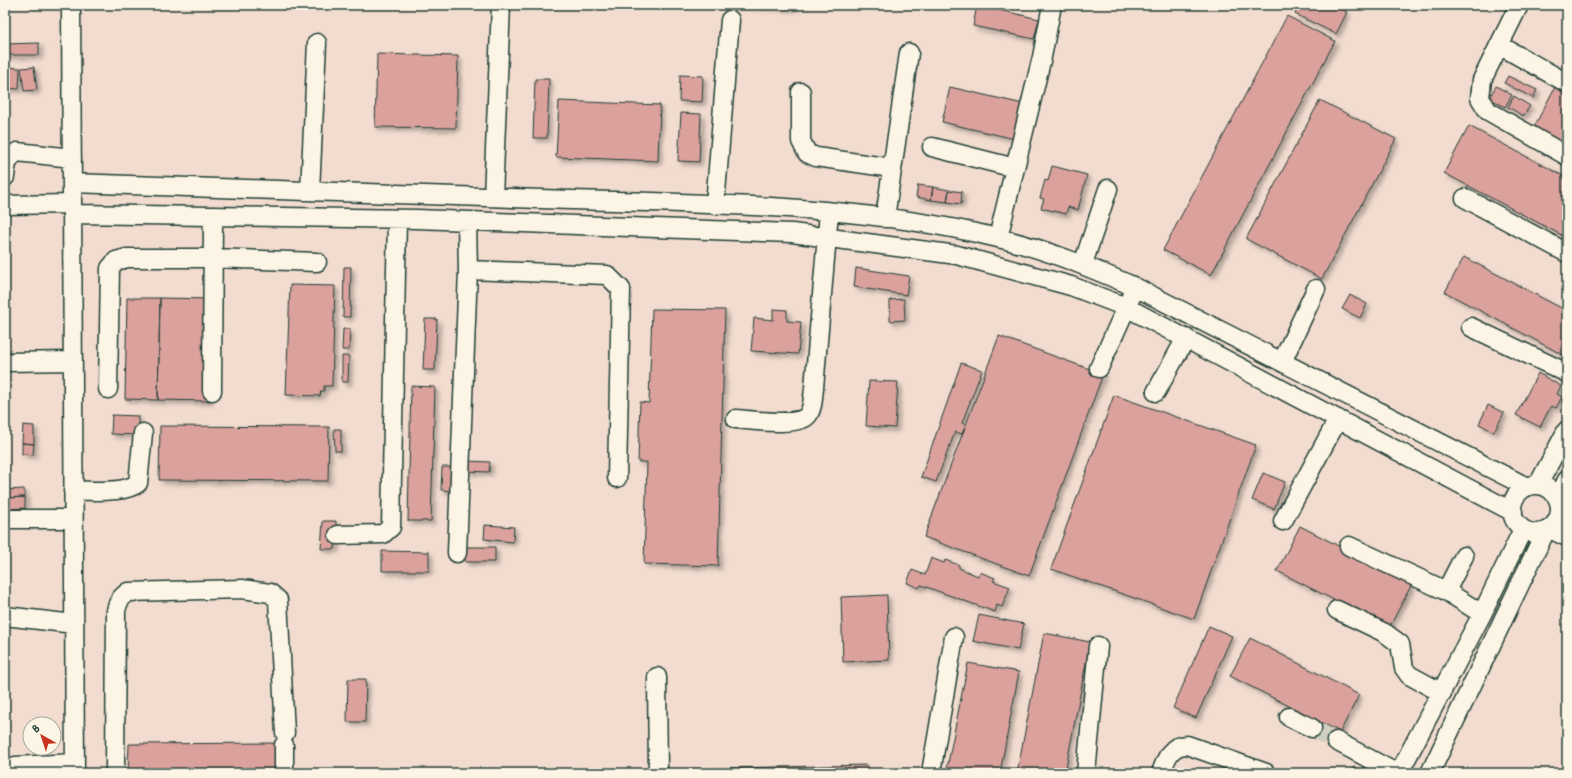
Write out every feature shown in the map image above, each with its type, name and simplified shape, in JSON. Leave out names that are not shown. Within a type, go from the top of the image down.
[{"type":"street","points":[[5,769],[15,766],[75,768],[71,5]]},
{"type":"street","points":[[493,197],[501,5]]},
{"type":"street","points":[[998,238],[1042,57],[1052,5]]},
{"type":"street","points":[[1519,5],[1482,80],[1480,98],[1488,111],[1567,156]]},
{"type":"street","points":[[715,204],[730,20]]},
{"type":"street","points":[[310,191],[317,43]]},
{"type":"street","points":[[1499,45],[1567,83]]},
{"type":"street","points":[[885,218],[909,54]]},
{"type":"street","points":[[802,92],[801,141],[807,153],[816,157],[892,168]]},
{"type":"street","points":[[932,147],[1015,168]]},
{"type":"street","points":[[5,177],[6,165],[10,158],[17,152],[72,158]]},
{"type":"street","points":[[72,183],[715,204],[829,212],[885,218],[941,226],[998,238],[1083,264],[1135,287],[1282,362],[1533,486],[1553,491],[1562,506]]},
{"type":"street","points":[[1083,264],[1108,189]]},
{"type":"street","points":[[1465,198],[1567,253]]},
{"type":"street","points":[[5,206],[213,216],[467,221],[792,233],[958,255],[1071,286],[1126,307],[1512,512]]},
{"type":"street","points":[[736,419],[802,420],[807,416],[811,408],[829,212]]},
{"type":"street","points":[[212,391],[214,258],[213,216]]},
{"type":"street","points":[[338,536],[383,534],[391,527],[397,219]]},
{"type":"street","points":[[456,553],[468,270],[467,221]]},
{"type":"street","points":[[108,389],[110,268],[116,261],[127,258],[214,258],[317,262]]},
{"type":"street","points":[[468,270],[607,275],[621,289],[617,478]]},
{"type":"street","points":[[1099,368],[1135,287]]},
{"type":"street","points":[[1282,362],[1316,289]]},
{"type":"street","points":[[1471,327],[1567,373]]},
{"type":"street","points":[[1156,392],[1186,338]]},
{"type":"street","points":[[5,362],[73,361]]},
{"type":"street","points":[[1283,521],[1338,419]]},
{"type":"street","points":[[1567,430],[1533,486],[1516,497],[1512,512],[1514,519],[1523,529],[1533,533],[1548,530],[1567,537]]},
{"type":"street","points":[[73,491],[120,490],[130,488],[138,483],[143,433]]},
{"type":"street","points":[[1430,773],[1548,530],[1556,523],[1562,506],[1567,480]]},
{"type":"street","points":[[5,518],[73,519]]},
{"type":"street","points":[[1336,741],[1398,773],[1442,693],[1523,529]]},
{"type":"street","points":[[1349,546],[1446,591],[1482,614]]},
{"type":"street","points":[[1446,591],[1464,556]]},
{"type":"street","points":[[115,773],[116,611],[121,597],[128,592],[216,588],[242,589],[270,593],[278,600],[284,773]]},
{"type":"street","points":[[1337,610],[1384,633],[1400,644],[1404,668],[1409,675],[1442,693]]},
{"type":"street","points":[[5,616],[74,624]]},
{"type":"street","points":[[931,773],[954,637]]},
{"type":"street","points":[[1086,773],[1098,646]]},
{"type":"street","points":[[657,677],[658,773]]},
{"type":"street","points":[[1289,718],[1312,728]]},
{"type":"street","points":[[1160,773],[1166,759],[1173,749],[1180,745],[1187,745],[1266,773]]},
{"type":"shaded area","points":[[5,5],[1567,5],[1567,773],[5,773]]},
{"type":"building","points":[[732,5],[795,5],[794,8]]},
{"type":"building","points":[[977,5],[1039,19],[1034,39],[973,26]]},
{"type":"building","points":[[1299,5],[1332,5],[1347,12],[1336,34],[1295,14]]},
{"type":"building","points":[[1287,16],[1335,41],[1211,275],[1163,250]]},
{"type":"building","points":[[39,43],[39,55],[5,55],[5,44]]},
{"type":"building","points":[[377,54],[458,56],[456,128],[375,127]]},
{"type":"building","points":[[6,67],[20,68],[19,89],[5,88]]},
{"type":"building","points":[[34,67],[37,90],[24,91],[21,68]]},
{"type":"building","points":[[680,75],[703,76],[702,102],[679,101]]},
{"type":"building","points":[[1508,76],[1537,90],[1533,98],[1504,83]]},
{"type":"building","points":[[535,79],[549,79],[547,138],[533,138]]},
{"type":"building","points":[[1496,86],[1512,95],[1505,107],[1489,98]]},
{"type":"building","points":[[950,87],[1023,104],[1015,139],[942,122]]},
{"type":"building","points":[[1555,87],[1567,93],[1567,146],[1533,129]]},
{"type":"building","points":[[1514,96],[1530,106],[1523,116],[1508,107]]},
{"type":"building","points":[[1320,100],[1396,139],[1322,279],[1246,239]]},
{"type":"building","points":[[559,101],[660,105],[658,161],[556,157]]},
{"type":"building","points":[[681,113],[701,114],[699,162],[678,161]]},
{"type":"building","points":[[1469,126],[1567,178],[1567,238],[1444,173]]},
{"type":"building","points":[[1052,166],[1087,175],[1078,210],[1068,207],[1066,214],[1041,208],[1044,199],[1040,198],[1045,180],[1048,181]]},
{"type":"building","points":[[918,185],[933,187],[931,200],[916,197]]},
{"type":"building","points":[[933,187],[949,190],[947,202],[931,200]]},
{"type":"building","points":[[949,190],[962,192],[961,204],[947,202]]},
{"type":"building","points":[[1464,257],[1567,311],[1567,347],[1563,355],[1445,292]]},
{"type":"building","points":[[344,267],[351,267],[350,317],[343,317]]},
{"type":"building","points":[[856,268],[909,276],[906,295],[854,287]]},
{"type":"building","points":[[290,285],[335,286],[332,386],[324,386],[324,391],[321,391],[320,396],[286,395]]},
{"type":"building","points":[[1350,295],[1367,304],[1360,318],[1342,309]]},
{"type":"building","points":[[127,298],[160,298],[158,400],[125,399]]},
{"type":"building","points":[[160,298],[211,299],[209,401],[158,400]]},
{"type":"building","points":[[904,299],[905,320],[890,321],[890,300]]},
{"type":"building","points":[[652,309],[725,310],[718,566],[644,564],[647,462],[638,462],[640,402],[649,403]]},
{"type":"building","points":[[773,309],[787,310],[787,321],[801,322],[798,354],[751,351],[754,318],[773,320]]},
{"type":"building","points":[[425,319],[437,319],[435,370],[423,370]]},
{"type":"building","points":[[343,329],[350,329],[349,350],[342,350]]},
{"type":"building","points":[[999,336],[1103,374],[1029,576],[924,537]]},
{"type":"building","points":[[342,356],[349,356],[348,382],[342,382]]},
{"type":"building","points":[[961,363],[982,370],[962,423],[966,425],[962,434],[955,432],[936,482],[921,477]]},
{"type":"building","points":[[1538,373],[1561,386],[1557,394],[1562,397],[1556,408],[1551,406],[1540,427],[1516,415]]},
{"type":"building","points":[[869,381],[898,382],[895,428],[866,426]]},
{"type":"building","points":[[411,386],[435,387],[431,521],[408,521]]},
{"type":"building","points":[[1114,395],[1256,445],[1194,619],[1051,569]]},
{"type":"building","points":[[1488,405],[1504,413],[1494,432],[1479,424]]},
{"type":"building","points":[[112,415],[138,416],[138,435],[111,434]]},
{"type":"building","points":[[23,425],[34,426],[34,444],[22,443]]},
{"type":"building","points":[[160,426],[329,427],[328,481],[159,480]]},
{"type":"building","points":[[334,429],[341,429],[341,451],[335,451]]},
{"type":"building","points":[[22,443],[34,444],[33,455],[22,454]]},
{"type":"building","points":[[467,461],[490,462],[489,472],[467,471]]},
{"type":"building","points":[[442,467],[453,467],[452,491],[441,490]]},
{"type":"building","points":[[1263,473],[1285,482],[1274,509],[1252,500]]},
{"type":"building","points":[[24,489],[25,497],[5,498],[5,490]]},
{"type":"building","points":[[25,497],[25,508],[5,509],[5,498]]},
{"type":"building","points":[[323,521],[336,521],[335,549],[321,549]]},
{"type":"building","points":[[485,525],[514,527],[513,542],[484,539]]},
{"type":"building","points":[[1300,526],[1412,584],[1389,628],[1277,571]]},
{"type":"building","points":[[465,547],[495,547],[495,562],[465,562]]},
{"type":"building","points":[[382,551],[429,552],[429,571],[382,571]]},
{"type":"building","points":[[931,558],[944,563],[945,560],[959,565],[959,568],[978,576],[980,572],[995,578],[993,581],[1010,587],[1002,607],[997,605],[995,612],[921,585],[919,588],[907,583],[912,570],[925,575]]},
{"type":"building","points":[[887,595],[889,660],[843,662],[841,597]]},
{"type":"building","points":[[979,615],[1024,624],[1018,650],[973,641]]},
{"type":"building","points":[[1209,626],[1232,636],[1196,718],[1173,708]]},
{"type":"building","points":[[1044,633],[1090,642],[1065,773],[1017,773]]},
{"type":"building","points":[[1250,638],[1359,695],[1340,732],[1230,676]]},
{"type":"building","points":[[968,663],[1019,672],[1000,773],[946,773]]},
{"type":"building","points":[[348,679],[366,679],[365,722],[347,722]]},
{"type":"building","points":[[276,743],[276,773],[128,773],[129,744]]},
{"type":"building","points":[[867,765],[867,773],[687,773],[687,769]]},
{"type":"building","points":[[1354,767],[1369,772],[1369,773],[1352,773]]},
{"type":"tunnel","points":[[1312,728],[1336,741]]}]
